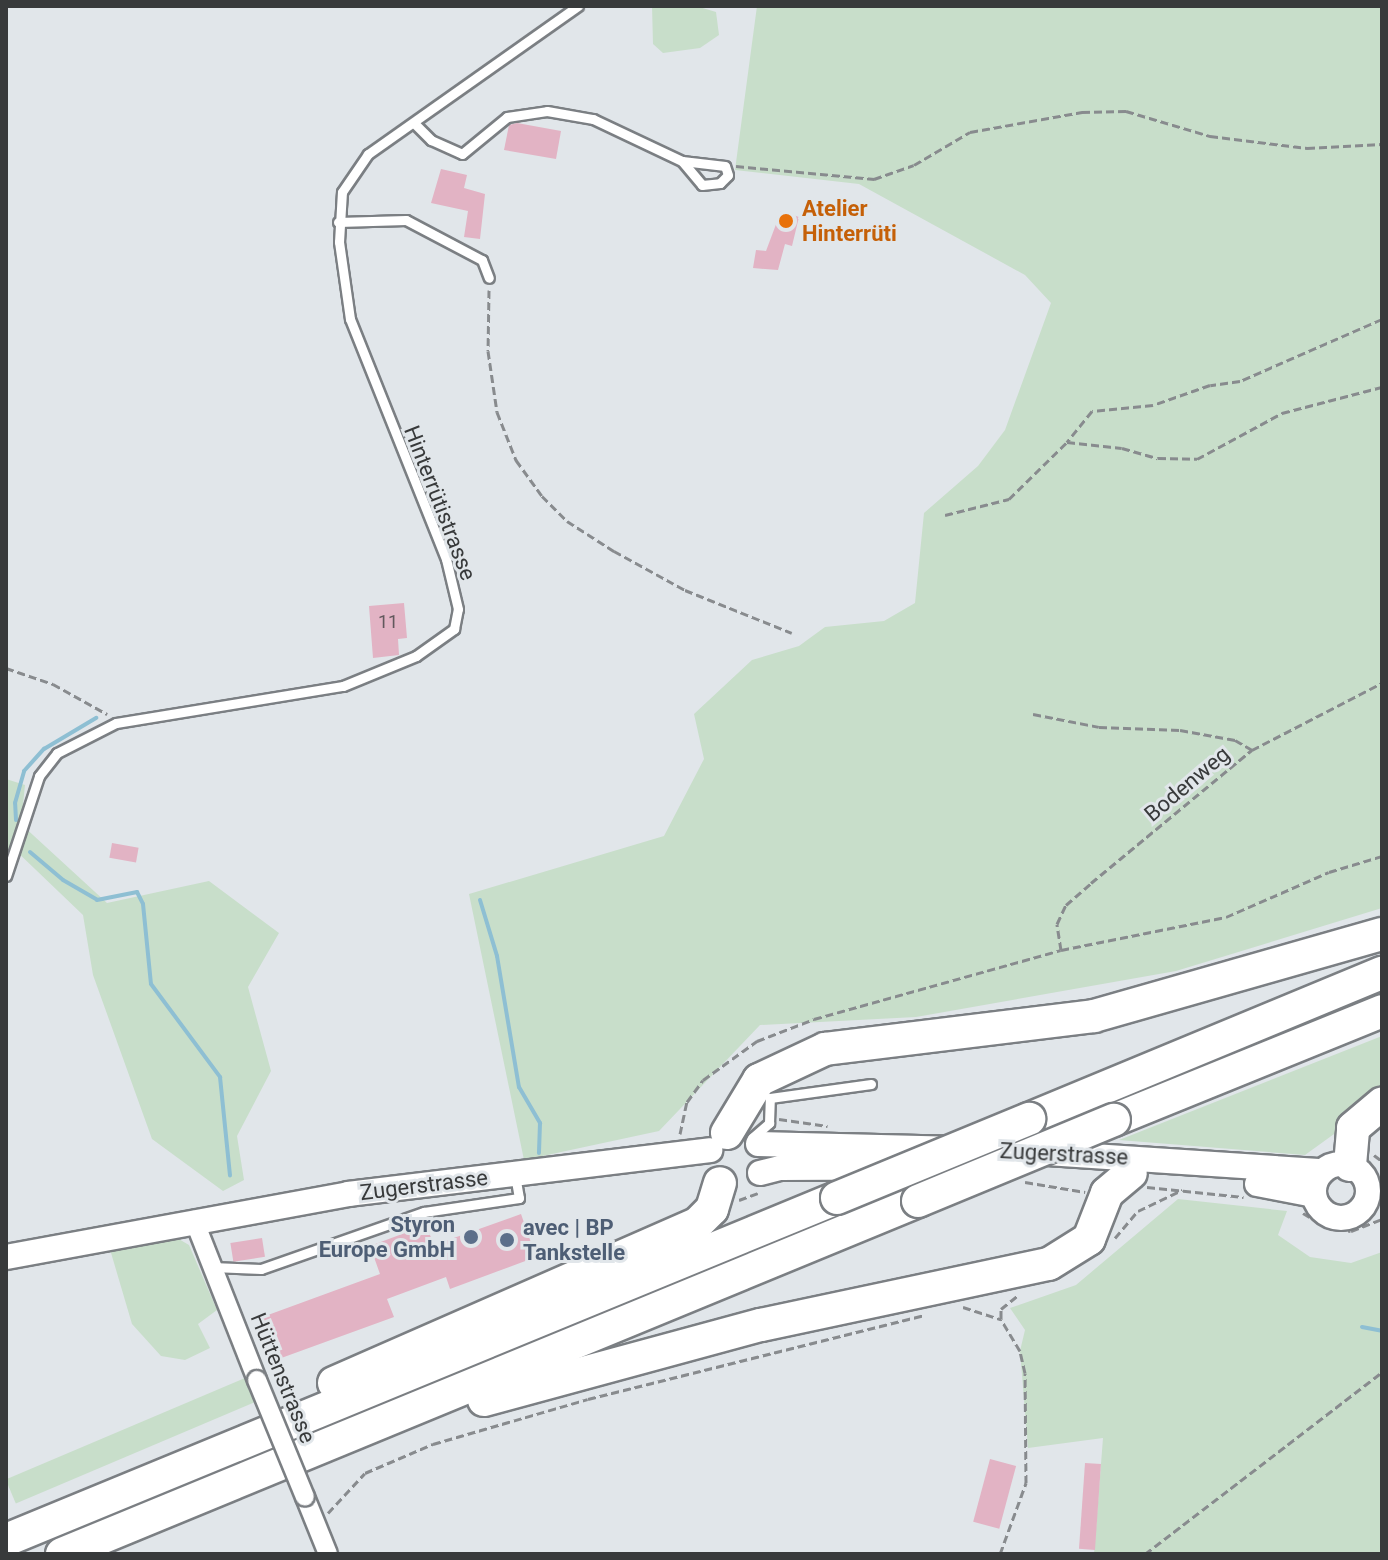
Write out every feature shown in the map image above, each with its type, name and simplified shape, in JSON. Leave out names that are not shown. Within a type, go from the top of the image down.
[{"type":"highway","points":[[43,1524],[464,1322],[697,1224],[712,1209],[729,1152],[759,1080],[825,1049],[1094,1016],[1382,934]]},
{"type":"highway","points":[[6,1540],[1382,973]]},
{"type":"highway","points":[[62,1554],[1382,1011]]},
{"type":"highway","points":[[1361,1186],[1353,1128],[1382,1104]]},
{"type":"highway","points":[[316,1449],[687,1343],[1049,1264],[1089,1239],[1107,1193],[1132,1181]]},
{"type":"main road","name":"Zugerstrasse","points":[[6,1257],[194,1220],[378,1189],[665,1156],[729,1152],[786,1149],[1002,1150],[1361,1186],[1351,1216],[1335,1217],[1321,1209],[1314,1195],[1278,1186],[861,1167],[760,1173],[737,1188],[729,1152]]},
{"type":"main road","points":[[729,1152],[763,1158],[760,1173]]},
{"type":"main road","points":[[1314,1195],[1361,1186]]},
{"type":"street","name":"Hüttenstrasse","points":[[194,1220],[328,1554]]},
{"type":"lane","name":"Hinterrütistrasse","points":[[6,876],[39,776],[57,753],[116,723],[343,686],[416,656],[454,629],[458,609],[446,559],[350,319],[338,222],[342,192],[354,168],[578,6]]},
{"type":"lane","points":[[415,124],[431,140],[462,154],[507,117],[547,111],[593,119],[682,161],[725,166],[728,175],[709,187],[682,161]]},
{"type":"lane","points":[[338,222],[406,220],[482,260],[489,278]]},
{"type":"lane","points":[[729,1152],[769,1123],[770,1098],[871,1084]]},
{"type":"lane","points":[[212,1267],[261,1269],[424,1212],[519,1198],[515,1174]]},
{"type":"path","points":[[725,166],[874,179],[914,165],[970,132],[1082,112],[1126,111],[1210,136],[1307,148],[1382,144]]},
{"type":"path","points":[[489,278],[488,351],[497,412],[516,460],[542,496],[567,521],[685,590],[792,633]]},
{"type":"path","points":[[945,515],[1009,499],[1067,442],[1092,411],[1153,405],[1210,385],[1240,381],[1293,361],[1382,319]]},
{"type":"path","points":[[1067,442],[1122,448],[1158,458],[1197,459],[1282,413],[1382,387]]},
{"type":"path","points":[[6,668],[89,701],[116,723]]},
{"type":"path","name":"Bodenweg","points":[[1061,950],[1057,924],[1066,905],[1252,750],[1382,683]]},
{"type":"path","points":[[1033,714],[1099,727],[1180,730],[1235,740],[1252,750]]},
{"type":"path","points":[[665,1156],[687,1102],[723,1062],[757,1041],[814,1019],[1061,950],[1226,917],[1329,872],[1382,856]]},
{"type":"path","points":[[1106,1247],[1138,1211],[1182,1190],[1132,1181]]},
{"type":"path","points":[[1001,1319],[1009,1300],[1032,1291]]},
{"type":"path","points":[[953,1307],[985,1310],[1001,1319],[1023,1362],[1028,1448],[1026,1483],[1000,1554]]},
{"type":"path","points":[[316,1525],[365,1473],[433,1444],[588,1399],[939,1311]]},
{"type":"path","points":[[1145,1554],[1382,1372]]},
{"type":"green space","points":[[652,6],[696,6],[716,12],[719,35],[700,48],[663,53],[653,44]]},
{"type":"green space","points":[[757,6],[1382,6],[1382,908],[1176,971],[916,1017],[760,1025],[659,1131],[524,1160],[469,894],[664,836],[704,759],[694,714],[752,660],[799,646],[825,627],[884,621],[915,603],[924,513],[978,466],[1005,430],[1051,303],[1025,275],[859,184],[735,170]]},
{"type":"green space","points":[[6,779],[25,785],[21,824],[107,903],[209,881],[279,933],[248,987],[271,1071],[237,1136],[244,1180],[223,1191],[152,1139],[93,975],[83,915],[12,847],[6,859]]},
{"type":"green space","points":[[1382,1036],[1382,1087],[1363,1097],[1341,1129],[1305,1155],[1119,1140]]},
{"type":"green space","points":[[1178,1199],[1287,1211],[1278,1235],[1310,1257],[1351,1263],[1382,1252],[1382,1554],[1094,1554],[1103,1438],[1028,1448],[1020,1351],[1025,1330],[1010,1308],[1076,1285]]},
{"type":"green space","points":[[177,1238],[189,1245],[217,1310],[198,1324],[210,1348],[185,1360],[161,1356],[132,1324],[109,1246]]},
{"type":"green space","points":[[245,1378],[255,1402],[16,1504],[6,1479]]},
{"type":"building","points":[[517,123],[561,131],[556,159],[504,150],[509,125]]},
{"type":"building","points":[[441,169],[467,175],[464,188],[485,194],[480,239],[464,237],[468,211],[431,203]]},
{"type":"building","points":[[781,211],[799,217],[792,246],[785,244],[778,270],[753,268],[756,250],[766,251]]},
{"type":"building","points":[[404,603],[407,638],[398,639],[399,655],[373,658],[369,606]]},
{"type":"building","points":[[112,843],[139,848],[136,862],[109,858]]},
{"type":"building","points":[[521,1214],[536,1257],[450,1289],[446,1277],[387,1299],[394,1317],[273,1361],[257,1319],[380,1274],[370,1246],[426,1225],[434,1245]]},
{"type":"building","points":[[262,1238],[265,1257],[233,1262],[230,1243]]},
{"type":"building","points":[[990,1459],[1016,1466],[999,1529],[973,1522]]},
{"type":"building","points":[[1085,1463],[1101,1464],[1095,1550],[1079,1549]]},
{"type":"waterway","points":[[16,820],[15,803],[24,771],[44,749],[96,718]]},
{"type":"waterway","points":[[30,852],[63,880],[97,900],[137,892],[143,904],[151,984],[220,1077],[230,1175]]},
{"type":"waterway","points":[[480,900],[497,956],[519,1087],[540,1123],[539,1153]]},
{"type":"waterway","points":[[1362,1327],[1382,1331]]},
{"type":"place","name":"Atelier Hinterrüti","points":[[786,221]]},
{"type":"place","name":"Styron Europe GmbH","points":[[471,1237]]},
{"type":"place","name":"avec | BP Tankstelle","points":[[507,1240]]}]
